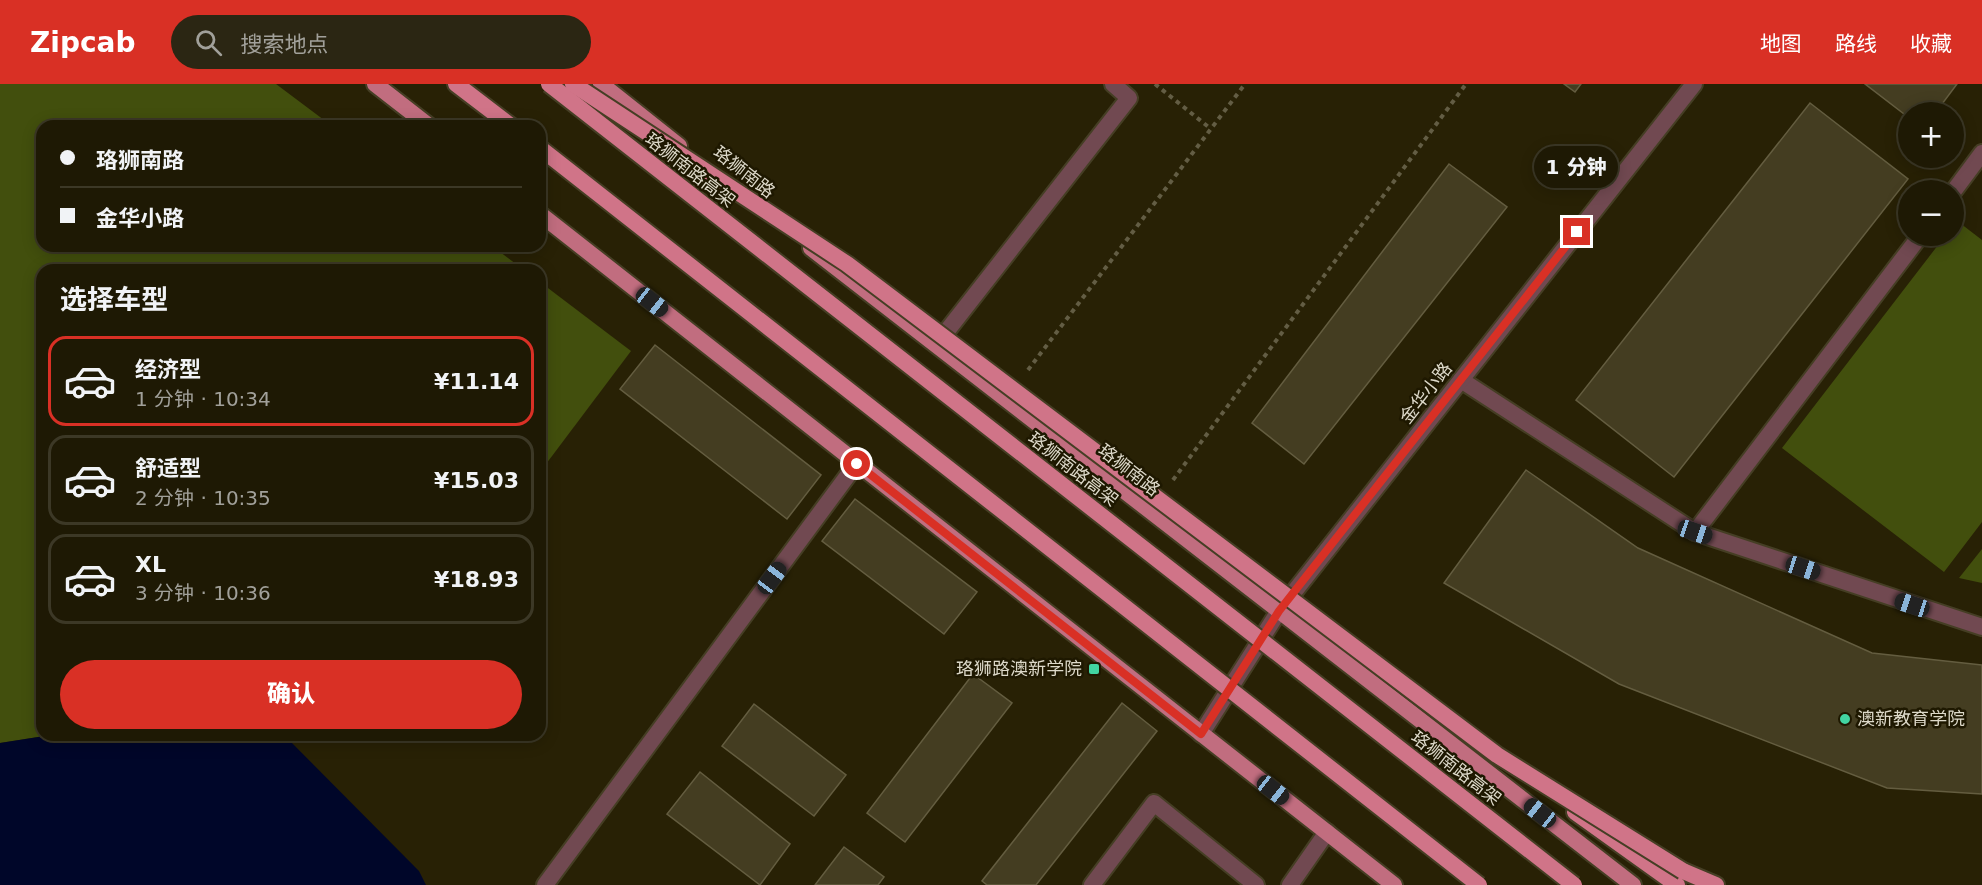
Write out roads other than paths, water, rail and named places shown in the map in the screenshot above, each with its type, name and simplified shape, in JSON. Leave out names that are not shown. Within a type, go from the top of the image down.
[{"type":"highway","points":[[456,84],[503,120]]},
{"type":"highway","name":"珞狮南路高架","points":[[549,84],[1574,885]]},
{"type":"highway","points":[[573,84],[847,264],[1497,755],[1677,885]]},
{"type":"highway","points":[[546,153],[1479,885]]},
{"type":"highway","points":[[1497,755],[1683,871],[1716,885]]},
{"type":"main road","points":[[375,84],[421,120]]},
{"type":"main road","name":"珞狮南路","points":[[601,84],[1633,885]]},
{"type":"main road","points":[[546,219],[1394,885]]},
{"type":"street","points":[[943,336],[1129,98],[1113,84]]},
{"type":"street","name":"金华小路","points":[[1201,734],[1279,611],[1694,84]]},
{"type":"street","points":[[1962,180],[1982,153]]},
{"type":"street","points":[[1695,532],[1912,246]]},
{"type":"street","points":[[1461,380],[1695,532],[1982,627]]},
{"type":"street","points":[[545,885],[857,464]]},
{"type":"street","points":[[1092,885],[1154,803],[1256,885]]},
{"type":"street","points":[[1290,885],[1327,832]]},
{"type":"water","points":[[36,737],[36,741],[290,741],[419,871],[426,885],[0,885],[0,743]]},
{"type":"place","name":"珞狮路澳新学院","points":[[1094,669]]},
{"type":"place","name":"澳新教育学院","points":[[1845,719]]}]
